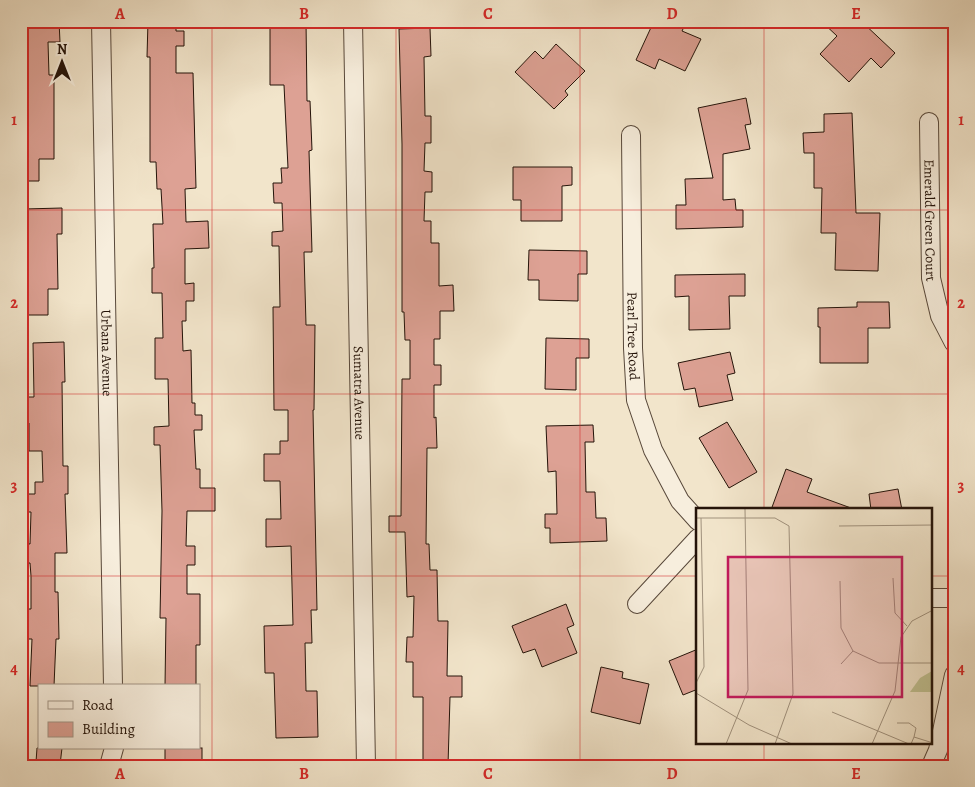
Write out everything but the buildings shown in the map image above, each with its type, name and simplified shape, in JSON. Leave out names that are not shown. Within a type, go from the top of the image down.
[{"type":"street","name":"Urbana Avenue","points":[[101,21],[113,684]]},
{"type":"street","name":"Sumatra Avenue","points":[[353,21],[366,766]]},
{"type":"street","name":"Emerald Green Court","points":[[929,122],[930,278],[940,316],[954,342]]},
{"type":"street","name":"Pearl Tree Road","points":[[631,136],[633,348],[636,400],[653,450],[680,501],[696,519]]},
{"type":"street","points":[[637,604],[696,540]]},
{"type":"street","points":[[932,598],[954,598]]},
{"type":"street","points":[[931,766],[938,750],[954,675]]},
{"type":"street","points":[[109,766],[113,750]]}]
